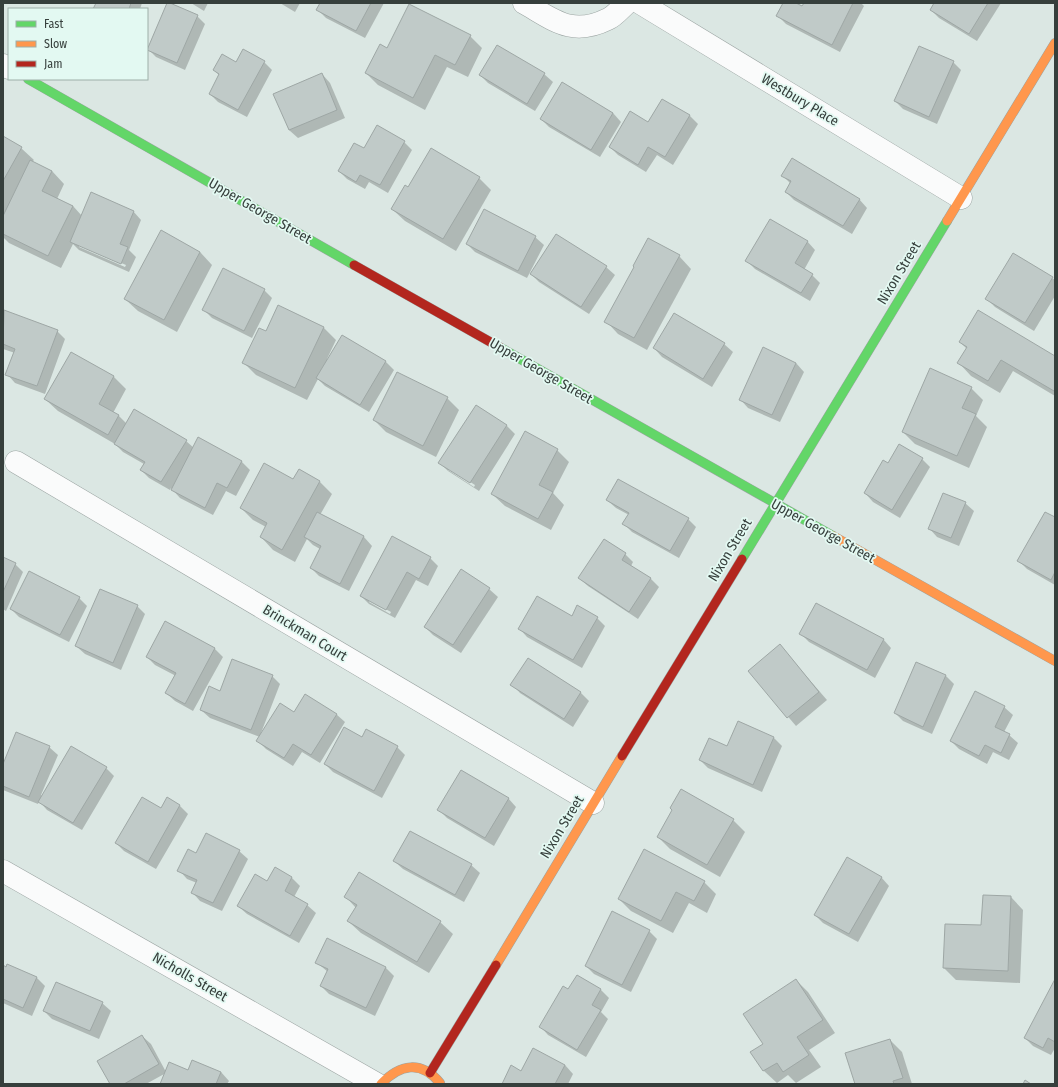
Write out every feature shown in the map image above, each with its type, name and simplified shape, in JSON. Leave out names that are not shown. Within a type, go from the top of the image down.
[{"type":"street","points":[[524,3],[562,25],[584,28],[609,19],[627,3]]},
{"type":"street","name":"Westbury Place","points":[[640,3],[961,198]]},
{"type":"street","name":"Nixon Street","points":[[430,1073],[1055,43]]},
{"type":"street","name":"Upper George Street","points":[[30,80],[775,504],[1055,661]]},
{"type":"street","name":"Brinckman Court","points":[[16,462],[593,803]]},
{"type":"street","name":"Nicholls Street","points":[[3,871],[377,1084]]},
{"type":"street","points":[[381,1084],[387,1076],[398,1069],[411,1067],[424,1069],[437,1078],[441,1084]]},
{"type":"building","points":[[96,3],[131,3],[129,8],[94,8]]},
{"type":"building","points":[[167,3],[198,15],[177,63],[148,50]]},
{"type":"building","points":[[320,3],[371,3],[356,31],[316,10]]},
{"type":"building","points":[[783,3],[796,3],[802,6],[804,3],[853,3],[832,45],[776,16]]},
{"type":"building","points":[[934,3],[988,3],[969,34],[930,10]]},
{"type":"building","points":[[409,4],[471,35],[455,65],[435,55],[413,98],[365,73],[380,44],[387,48]]},
{"type":"building","points":[[497,45],[545,73],[527,104],[479,75]]},
{"type":"building","points":[[919,46],[954,61],[929,117],[894,101]]},
{"type":"building","points":[[243,49],[265,61],[238,110],[209,94],[219,74],[213,70],[222,54],[236,62]]},
{"type":"building","points":[[322,73],[337,110],[289,130],[273,94]]},
{"type":"building","points":[[562,82],[613,113],[591,150],[540,119]]},
{"type":"building","points":[[662,99],[690,115],[665,157],[648,147],[638,165],[609,147],[630,111],[648,122]]},
{"type":"building","points":[[377,125],[405,141],[380,185],[360,175],[356,182],[338,171],[354,143],[364,148]]},
{"type":"building","points":[[3,136],[22,147],[3,181]]},
{"type":"building","points":[[431,148],[480,177],[443,239],[391,209],[405,185],[408,187]]},
{"type":"building","points":[[792,158],[860,199],[843,226],[785,192],[791,181],[781,176]]},
{"type":"building","points":[[30,160],[52,171],[42,191],[73,206],[48,256],[3,234],[3,216]]},
{"type":"building","points":[[91,192],[134,211],[120,244],[128,247],[121,264],[70,242]]},
{"type":"building","points":[[484,209],[536,236],[518,271],[466,244]]},
{"type":"building","points":[[770,219],[808,241],[795,263],[813,274],[801,293],[745,261]]},
{"type":"building","points":[[161,230],[200,252],[164,320],[124,299]]},
{"type":"building","points":[[556,234],[607,266],[581,307],[530,274]]},
{"type":"building","points":[[648,238],[680,255],[634,338],[604,322]]},
{"type":"building","points":[[1013,253],[1053,277],[1025,323],[985,299]]},
{"type":"building","points":[[223,268],[265,289],[244,331],[202,310]]},
{"type":"building","points":[[278,305],[324,327],[295,388],[242,363],[259,328],[266,331]]},
{"type":"building","points":[[4,310],[58,330],[37,386],[5,375],[15,349],[3,344]]},
{"type":"building","points":[[978,310],[1055,356],[1054,391],[1001,360],[988,381],[957,363],[967,347],[959,342]]},
{"type":"building","points":[[674,313],[725,343],[703,379],[653,348]]},
{"type":"building","points":[[342,335],[386,361],[360,405],[316,378]]},
{"type":"building","points":[[763,347],[796,363],[772,415],[739,400]]},
{"type":"building","points":[[71,352],[114,376],[99,404],[119,415],[108,435],[44,399]]},
{"type":"building","points":[[930,368],[972,387],[962,408],[976,414],[957,456],[902,432]]},
{"type":"building","points":[[397,372],[448,397],[423,446],[373,420]]},
{"type":"building","points":[[476,405],[507,425],[470,483],[438,463]]},
{"type":"building","points":[[134,409],[187,440],[161,482],[140,470],[145,462],[114,444]]},
{"type":"building","points":[[525,431],[558,449],[539,485],[553,492],[538,519],[491,494]]},
{"type":"building","points":[[198,437],[242,461],[227,488],[217,483],[205,508],[171,490]]},
{"type":"building","points":[[899,444],[923,458],[892,510],[864,493],[883,460],[888,463]]},
{"type":"building","points":[[264,463],[293,479],[299,469],[320,481],[282,550],[260,537],[267,523],[240,508]]},
{"type":"building","points":[[618,479],[689,518],[670,551],[622,524],[629,513],[606,500]]},
{"type":"building","points":[[943,493],[966,502],[951,538],[928,529]]},
{"type":"building","points":[[317,512],[364,536],[340,584],[310,568],[321,546],[304,537]]},
{"type":"building","points":[[1045,512],[1055,517],[1055,572],[1051,580],[1017,561]]},
{"type":"building","points":[[392,536],[431,557],[419,579],[407,572],[386,610],[360,596]]},
{"type":"building","points":[[604,539],[626,553],[622,560],[651,578],[629,612],[578,578]]},
{"type":"building","points":[[3,557],[16,563],[3,592]]},
{"type":"building","points":[[461,569],[490,588],[453,645],[424,627]]},
{"type":"building","points":[[29,571],[80,597],[60,635],[10,609]]},
{"type":"building","points":[[100,589],[138,605],[113,663],[75,646]]},
{"type":"building","points":[[537,596],[572,616],[577,605],[598,617],[573,660],[518,629]]},
{"type":"building","points":[[816,603],[884,639],[867,670],[799,634]]},
{"type":"building","points":[[165,621],[215,648],[185,704],[165,693],[176,673],[146,657]]},
{"type":"building","points":[[780,644],[819,692],[787,718],[748,671]]},
{"type":"building","points":[[528,658],[581,692],[564,719],[510,685]]},
{"type":"building","points":[[232,659],[273,675],[251,730],[200,710],[209,686],[220,691]]},
{"type":"building","points":[[916,662],[946,675],[923,727],[894,713]]},
{"type":"building","points":[[975,691],[1005,706],[995,727],[1010,734],[1001,753],[985,745],[979,756],[950,741]]},
{"type":"building","points":[[305,694],[337,714],[311,755],[293,744],[284,758],[256,741],[280,703],[294,712]]},
{"type":"building","points":[[738,721],[774,737],[753,785],[699,760],[709,738],[727,746]]},
{"type":"building","points":[[344,727],[362,737],[366,729],[398,746],[374,791],[324,764]]},
{"type":"building","points":[[16,732],[50,746],[29,797],[3,786],[3,764]]},
{"type":"building","points":[[71,746],[107,767],[73,823],[38,802]]},
{"type":"building","points":[[461,770],[509,798],[485,838],[437,810]]},
{"type":"building","points":[[681,789],[734,819],[707,865],[657,837],[672,810],[670,808]]},
{"type":"building","points":[[142,797],[161,808],[167,797],[180,805],[148,862],[115,843]]},
{"type":"building","points":[[410,831],[472,864],[455,895],[393,861]]},
{"type":"building","points":[[206,833],[240,850],[213,903],[191,893],[197,880],[177,871],[188,849],[196,853]]},
{"type":"building","points":[[644,849],[705,881],[694,901],[676,892],[661,921],[618,899]]},
{"type":"building","points":[[847,857],[882,877],[849,934],[814,915]]},
{"type":"building","points":[[275,867],[292,877],[285,891],[308,904],[290,936],[237,906],[255,874],[267,881]]},
{"type":"building","points":[[359,872],[441,921],[417,962],[347,921],[357,905],[344,897]]},
{"type":"building","points":[[983,895],[1011,896],[1008,971],[943,968],[945,924],[981,925]]},
{"type":"building","points":[[612,911],[650,930],[622,985],[585,966]]},
{"type":"building","points":[[327,938],[386,967],[366,1008],[320,986],[328,969],[315,963]]},
{"type":"building","points":[[7,964],[37,977],[23,1008],[3,999],[3,965],[6,967]]},
{"type":"building","points":[[577,975],[601,989],[592,1005],[601,1010],[577,1050],[539,1027],[563,986],[568,989]]},
{"type":"building","points":[[796,979],[823,1020],[797,1037],[809,1055],[783,1072],[777,1063],[763,1071],[750,1052],[763,1044],[743,1014]]},
{"type":"building","points":[[1055,979],[1055,1042],[1048,1038],[1043,1048],[1024,1038]]},
{"type":"building","points":[[56,982],[103,1002],[90,1031],[43,1011]]},
{"type":"building","points":[[142,1035],[159,1064],[124,1084],[110,1084],[97,1061]]},
{"type":"building","points":[[890,1039],[903,1078],[893,1081],[894,1084],[855,1084],[845,1053]]},
{"type":"building","points":[[533,1048],[565,1065],[555,1084],[502,1084],[511,1065],[521,1071]]},
{"type":"building","points":[[192,1060],[221,1072],[216,1084],[160,1084],[169,1062],[188,1070]]},
{"type":"building","points":[[1025,1080],[1031,1084],[1023,1084]]},
{"type":"traffic: fast","points":[[30,80],[354,265]]},
{"type":"traffic: fast","points":[[742,559],[947,221]]},
{"type":"traffic: fast","points":[[501,348],[833,536]]},
{"type":"traffic: slow","points":[[947,221],[1055,43]]},
{"type":"traffic: slow","points":[[833,536],[1055,661]]},
{"type":"traffic: slow","points":[[496,965],[622,756]]},
{"type":"traffic: slow","points":[[381,1084],[396,1072],[410,1067],[425,1071],[440,1083]]},
{"type":"traffic: jam","points":[[354,265],[501,348]]},
{"type":"traffic: jam","points":[[622,756],[742,559]]},
{"type":"traffic: jam","points":[[430,1073],[496,965]]}]
